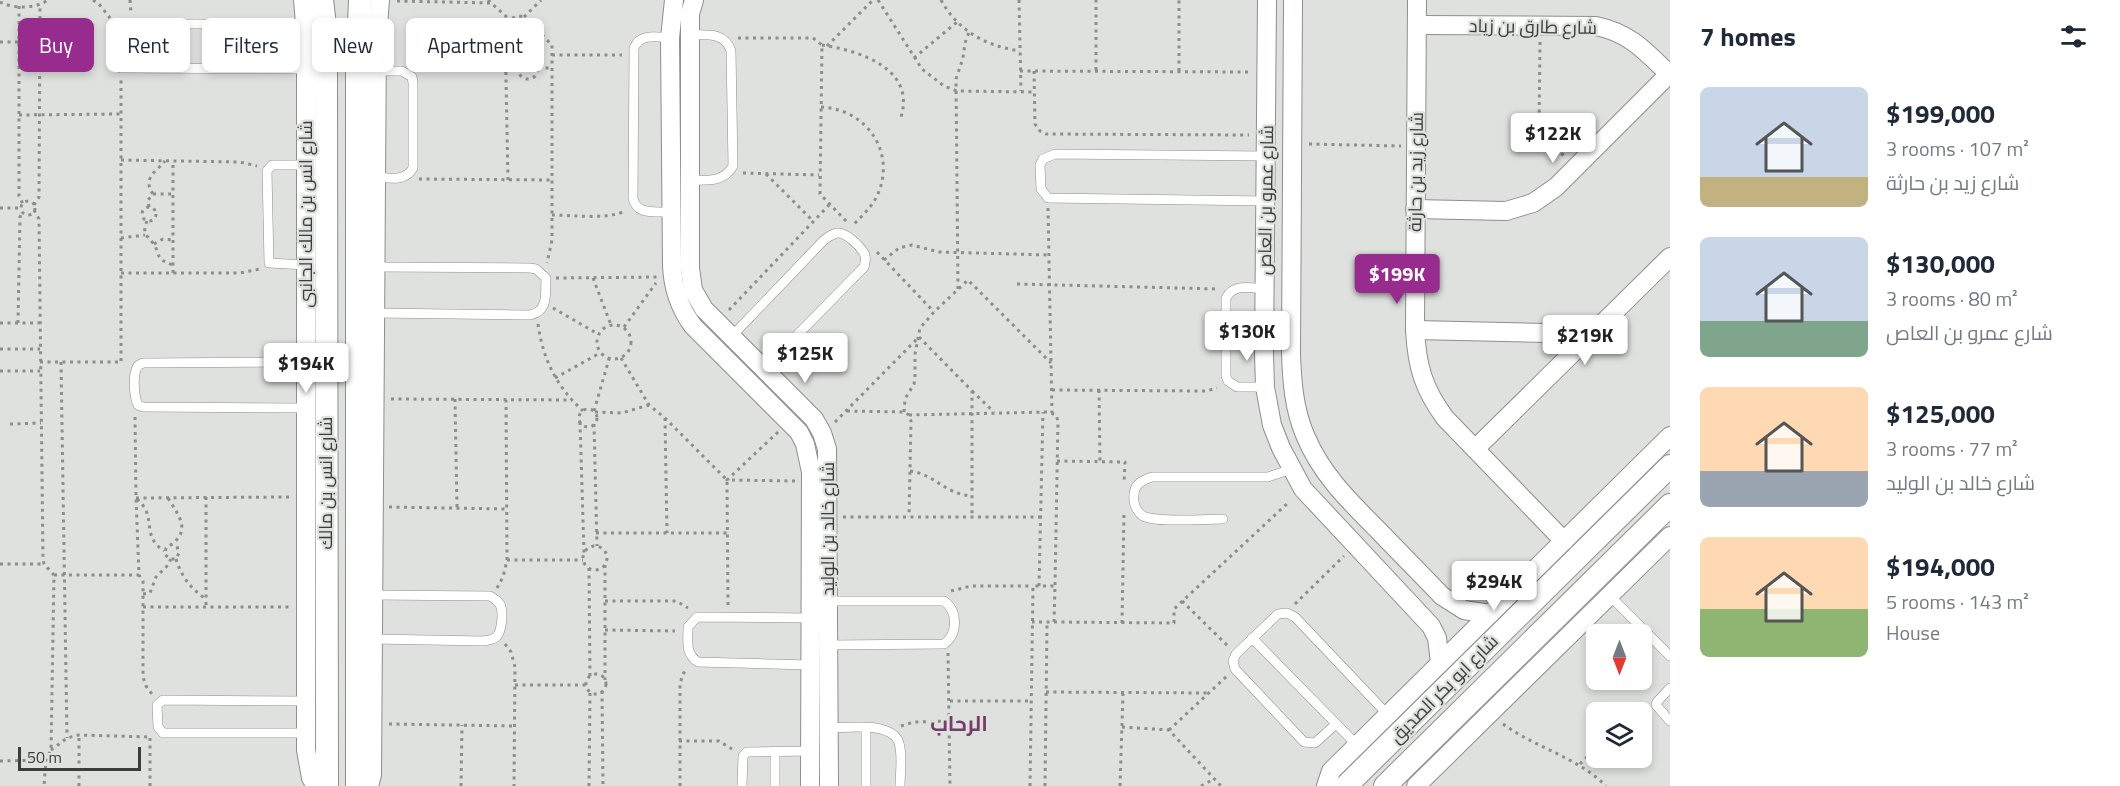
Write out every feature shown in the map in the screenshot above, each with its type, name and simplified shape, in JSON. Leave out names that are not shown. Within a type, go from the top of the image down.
[{"type":"street","name":"شارع انس بن مالك الجانبى","points":[[303,0],[306,24],[306,733],[307,764],[316,786]]},
{"type":"street","name":"شارع انس بن مالك","points":[[322,0],[326,74],[327,786]]},
{"type":"street","name":"شارع انس بن مالك","points":[[357,786],[357,74],[374,0]]},
{"type":"street","points":[[374,0],[375,18]]},
{"type":"street","name":"شارع خالد بن الوليد","points":[[674,0],[670,38],[671,212],[666,277],[693,326],[789,421],[805,444],[810,458],[811,665],[829,728],[828,786]]},
{"type":"street","name":"شارع خالد بن الوليد","points":[[694,0],[690,14],[690,279],[697,300],[814,419],[827,449],[829,465],[829,645],[810,751],[810,786]]},
{"type":"street","name":"شارع عمرو بن العاص","points":[[1267,0],[1265,387],[1272,425],[1281,448],[1303,489],[1431,626],[1437,638],[1440,663]]},
{"type":"street","name":"شارع عمرو بن العاص","points":[[1293,0],[1292,380],[1296,408],[1316,459],[1331,482],[1442,596],[1464,610],[1490,614]]},
{"type":"street","name":"شارع زيد بن حارثة","points":[[1417,0],[1414,330],[1419,367],[1431,399],[1445,418],[1564,541]]},
{"type":"street","name":"شارع طارق بن زياد","points":[[1417,25],[1596,26],[1625,35],[1670,74]]},
{"type":"street","points":[[1267,32],[1280,37],[1292,32]]},
{"type":"street","points":[[1267,69],[1273,61],[1280,60],[1287,61],[1292,66]]},
{"type":"street","points":[[369,786],[372,775],[377,72]]},
{"type":"street","points":[[1415,209],[1492,211],[1520,208],[1545,196],[1670,74]]},
{"type":"street","points":[[671,130],[690,130]]},
{"type":"street","points":[[1475,449],[1670,257]]},
{"type":"street","points":[[1414,330],[1592,334]]},
{"type":"street","points":[[717,349],[732,336]]},
{"type":"street","points":[[1326,786],[1331,771],[1670,436]]},
{"type":"street","name":"شارع ابو بكر الصديق","points":[[1346,786],[1670,466]]},
{"type":"street","name":"شارع ابو بكر الصديق","points":[[1385,786],[1670,504]]},
{"type":"street","points":[[1416,786],[1670,536]]},
{"type":"lane","points":[[190,24],[306,24]]},
{"type":"lane","points":[[690,35],[715,35],[729,43],[733,166],[729,173],[717,180],[690,180]]},
{"type":"lane","points":[[670,38],[645,37],[640,39],[634,48],[634,204],[645,211],[671,212]]},
{"type":"lane","points":[[190,68],[306,69]]},
{"type":"lane","points":[[376,177],[406,177],[413,168],[412,77],[402,71],[394,71]]},
{"type":"lane","points":[[1266,156],[1055,154],[1043,159],[1040,165],[1041,189],[1048,198],[1266,201]]},
{"type":"lane","points":[[306,165],[272,165],[267,171],[269,263],[306,265]]},
{"type":"lane","points":[[732,336],[824,240],[839,233],[846,235],[864,254],[866,261],[864,267],[764,369]]},
{"type":"lane","points":[[375,267],[530,268],[544,275],[545,303],[537,314],[375,313]]},
{"type":"lane","points":[[1265,289],[1239,287],[1229,293],[1226,298],[1226,376],[1228,381],[1237,387],[1265,387]]},
{"type":"lane","points":[[306,362],[143,363],[135,370],[136,400],[138,405],[143,407],[306,408]]},
{"type":"lane","points":[[1223,519],[1154,519],[1142,515],[1134,505],[1134,492],[1140,482],[1152,477],[1268,477],[1292,469]]},
{"type":"lane","points":[[373,595],[490,597],[497,600],[501,606],[501,629],[498,635],[491,640],[373,639]]},
{"type":"lane","points":[[1610,596],[1670,656]]},
{"type":"lane","points":[[829,601],[944,601],[954,612],[954,634],[944,644],[829,645]]},
{"type":"lane","points":[[1336,723],[1316,743],[1304,742],[1235,669],[1233,661],[1236,654],[1278,614],[1287,613],[1295,617],[1389,714]]},
{"type":"lane","points":[[811,618],[697,617],[688,631],[688,653],[698,662],[811,665]]},
{"type":"lane","points":[[1252,638],[1357,745]]},
{"type":"lane","points":[[1670,688],[1656,705],[1670,721]]},
{"type":"lane","points":[[306,701],[163,700],[157,705],[159,731],[306,733]]},
{"type":"lane","points":[[829,728],[883,728],[892,734],[898,741],[900,751],[900,786]]},
{"type":"lane","points":[[866,728],[866,786]]},
{"type":"lane","points":[[775,751],[775,786]]},
{"type":"lane","points":[[742,786],[743,756],[747,752],[810,751]]},
{"type":"path","points":[[0,2],[8,6],[19,6],[40,5],[48,0]]},
{"type":"path","points":[[93,0],[110,18]]},
{"type":"path","points":[[374,0],[490,1],[508,18]]},
{"type":"path","points":[[524,17],[541,0]]},
{"type":"path","points":[[827,46],[873,0]]},
{"type":"path","points":[[878,0],[914,58],[932,78],[957,91],[1034,92]]},
{"type":"path","points":[[941,0],[957,22],[969,32],[993,46],[1020,51]]},
{"type":"path","points":[[1019,0],[1021,92]]},
{"type":"path","points":[[1096,0],[1096,70]]},
{"type":"path","points":[[1179,0],[1179,71]]},
{"type":"path","points":[[40,5],[39,197],[34,210],[39,219],[44,564],[54,575],[51,750]]},
{"type":"path","points":[[19,6],[19,18]]},
{"type":"path","points":[[512,18],[524,17],[552,45],[551,251],[544,275],[593,278],[666,277]]},
{"type":"path","points":[[914,58],[957,22]]},
{"type":"path","points":[[1540,25],[1539,129],[1576,167]]},
{"type":"path","points":[[958,289],[956,79],[969,32]]},
{"type":"path","points":[[723,38],[813,38],[822,45],[866,58],[894,74],[901,84],[904,108],[900,120]]},
{"type":"path","points":[[0,42],[18,42]]},
{"type":"path","points":[[821,107],[842,110],[859,119],[872,133],[882,159],[882,178],[877,196],[852,226],[820,194],[819,175],[822,45]]},
{"type":"path","points":[[552,55],[634,55]]},
{"type":"path","points":[[544,68],[552,68]]},
{"type":"path","points":[[1020,71],[1267,69]]},
{"type":"path","points":[[402,71],[406,70]]},
{"type":"path","points":[[1034,71],[1035,124],[1040,131],[1046,134],[1266,135]]},
{"type":"path","points":[[20,72],[19,196],[22,208],[27,215],[34,210]]},
{"type":"path","points":[[121,72],[121,362]]},
{"type":"path","points":[[506,72],[508,180]]},
{"type":"path","points":[[519,72],[521,76],[528,79],[536,72]]},
{"type":"path","points":[[19,115],[121,114]]},
{"type":"path","points":[[1292,144],[1416,147]]},
{"type":"path","points":[[121,160],[240,162],[267,171]]},
{"type":"path","points":[[153,194],[149,178],[151,173],[165,161]]},
{"type":"path","points":[[172,273],[173,161]]},
{"type":"path","points":[[729,173],[819,175]]},
{"type":"path","points":[[766,174],[813,221]]},
{"type":"path","points":[[400,178],[553,180]]},
{"type":"path","points":[[153,194],[173,194]]},
{"type":"path","points":[[147,221],[142,216],[153,194]]},
{"type":"path","points":[[1048,198],[1052,413]]},
{"type":"path","points":[[18,323],[20,217],[27,201],[34,205]]},
{"type":"path","points":[[717,322],[830,203]]},
{"type":"path","points":[[552,215],[618,214],[634,204]]},
{"type":"path","points":[[147,221],[151,221],[156,216],[154,210],[148,207]]},
{"type":"path","points":[[0,208],[22,208]]},
{"type":"path","points":[[147,221],[145,235],[154,244],[158,256],[172,265]]},
{"type":"path","points":[[121,238],[145,235]]},
{"type":"path","points":[[154,244],[163,239],[173,240]]},
{"type":"path","points":[[884,260],[899,248],[912,245],[933,251],[1049,255]]},
{"type":"path","points":[[876,251],[934,312]]},
{"type":"path","points":[[121,273],[240,273],[269,263]]},
{"type":"path","points":[[624,327],[666,277]]},
{"type":"path","points":[[593,278],[611,325]]},
{"type":"path","points":[[904,412],[904,399],[914,384],[915,354],[920,328],[968,280],[1051,363]]},
{"type":"path","points":[[1017,284],[1206,287],[1217,288],[1229,293]]},
{"type":"path","points":[[545,303],[598,334]]},
{"type":"path","points":[[537,314],[545,358],[555,378],[583,411]]},
{"type":"path","points":[[0,323],[39,323]]},
{"type":"path","points":[[611,325],[624,327],[632,340],[627,354],[621,358],[609,359],[597,347],[598,334],[603,328],[611,325]]},
{"type":"path","points":[[920,337],[996,413]]},
{"type":"path","points":[[822,433],[920,337]]},
{"type":"path","points":[[0,349],[40,349]]},
{"type":"path","points":[[555,378],[600,352]]},
{"type":"path","points":[[621,358],[649,405],[666,418],[727,480],[729,618]]},
{"type":"path","points":[[597,546],[594,412],[609,359]]},
{"type":"path","points":[[40,362],[121,362],[138,365]]},
{"type":"path","points":[[61,362],[66,738]]},
{"type":"path","points":[[0,371],[40,371]]},
{"type":"path","points":[[1052,390],[1206,391],[1228,381]]},
{"type":"path","points":[[1100,390],[1100,461]]},
{"type":"path","points":[[972,391],[972,517]]},
{"type":"path","points":[[375,399],[572,400]]},
{"type":"path","points":[[455,399],[457,508]]},
{"type":"path","points":[[490,597],[503,577],[507,560],[506,400]]},
{"type":"path","points":[[138,405],[134,425],[135,498],[139,576],[143,581],[143,677],[146,686],[159,702]]},
{"type":"path","points":[[586,685],[590,677],[589,568],[583,560],[579,416],[588,409],[594,412],[622,413],[649,405]]},
{"type":"path","points":[[847,411],[904,412],[909,415],[1043,412],[1056,415],[1058,421],[1054,622]]},
{"type":"path","points":[[1039,586],[1043,412]]},
{"type":"path","points":[[909,415],[911,422],[909,517]]},
{"type":"path","points":[[666,418],[667,533]]},
{"type":"path","points":[[727,480],[789,421]]},
{"type":"path","points":[[580,422],[589,426],[594,424]]},
{"type":"path","points":[[10,424],[41,423]]},
{"type":"path","points":[[1057,461],[1125,462],[1124,484]]},
{"type":"path","points":[[910,471],[927,476],[956,494],[972,496]]},
{"type":"path","points":[[727,480],[811,482]]},
{"type":"path","points":[[1032,622],[1174,623],[1174,609],[1303,489]]},
{"type":"path","points":[[206,497],[206,607]]},
{"type":"path","points":[[135,498],[306,497]]},
{"type":"path","points":[[135,498],[149,516],[152,539],[165,551],[165,555],[173,559],[195,591],[207,600]]},
{"type":"path","points":[[165,551],[181,536],[182,524],[168,498]]},
{"type":"path","points":[[374,507],[507,509]]},
{"type":"path","points":[[1122,623],[1124,508]]},
{"type":"path","points":[[829,517],[1041,518]]},
{"type":"path","points":[[596,533],[728,533]]},
{"type":"path","points":[[1287,613],[1356,544]]},
{"type":"path","points":[[143,594],[150,593],[156,577],[179,553],[179,549],[173,545]]},
{"type":"path","points":[[584,553],[591,546],[597,546],[603,548],[607,559],[605,565],[606,686],[599,694],[590,692]]},
{"type":"path","points":[[507,560],[583,560]]},
{"type":"path","points":[[0,564],[44,564]]},
{"type":"path","points":[[589,568],[600,569],[605,565]]},
{"type":"path","points":[[54,575],[139,576]]},
{"type":"path","points":[[937,601],[952,591],[971,586],[1055,586]]},
{"type":"path","points":[[1030,786],[1033,586]]},
{"type":"path","points":[[605,601],[676,601],[688,607],[697,617]]},
{"type":"path","points":[[1182,601],[1236,654]]},
{"type":"path","points":[[143,607],[306,607]]},
{"type":"path","points":[[1045,786],[1047,622]]},
{"type":"path","points":[[605,630],[688,631]]},
{"type":"path","points":[[498,635],[514,659],[514,786]]},
{"type":"path","points":[[944,644],[949,657],[950,786]]},
{"type":"path","points":[[680,786],[679,741],[682,676],[689,667],[698,662]]},
{"type":"path","points":[[1169,729],[1235,669]]},
{"type":"path","points":[[590,677],[598,674],[605,680]]},
{"type":"path","points":[[515,685],[586,685]]},
{"type":"path","points":[[586,685],[590,692],[589,786]]},
{"type":"path","points":[[602,691],[603,786]]},
{"type":"path","points":[[1046,692],[1207,693]]},
{"type":"path","points":[[1120,786],[1123,694]]},
{"type":"path","points":[[950,701],[1031,701]]},
{"type":"path","points":[[1490,714],[1519,735],[1580,764],[1606,786]]},
{"type":"path","points":[[892,734],[906,723],[950,721]]},
{"type":"path","points":[[372,723],[515,726]]},
{"type":"path","points":[[461,786],[462,725]]},
{"type":"path","points":[[1122,727],[1169,729],[1221,786]]},
{"type":"path","points":[[44,786],[46,760],[51,750],[66,738],[79,735],[150,737],[159,731]]},
{"type":"path","points":[[79,735],[79,786]]},
{"type":"path","points":[[150,737],[150,786]]},
{"type":"path","points":[[679,741],[719,741],[743,756]]},
{"type":"path","points":[[1580,764],[1586,758]]},
{"type":"path","points":[[0,761],[46,760]]},
{"type":"path","points":[[1201,786],[1214,779]]},
{"type":"district","name":"الرحاب","points":[[959,724]]}]
